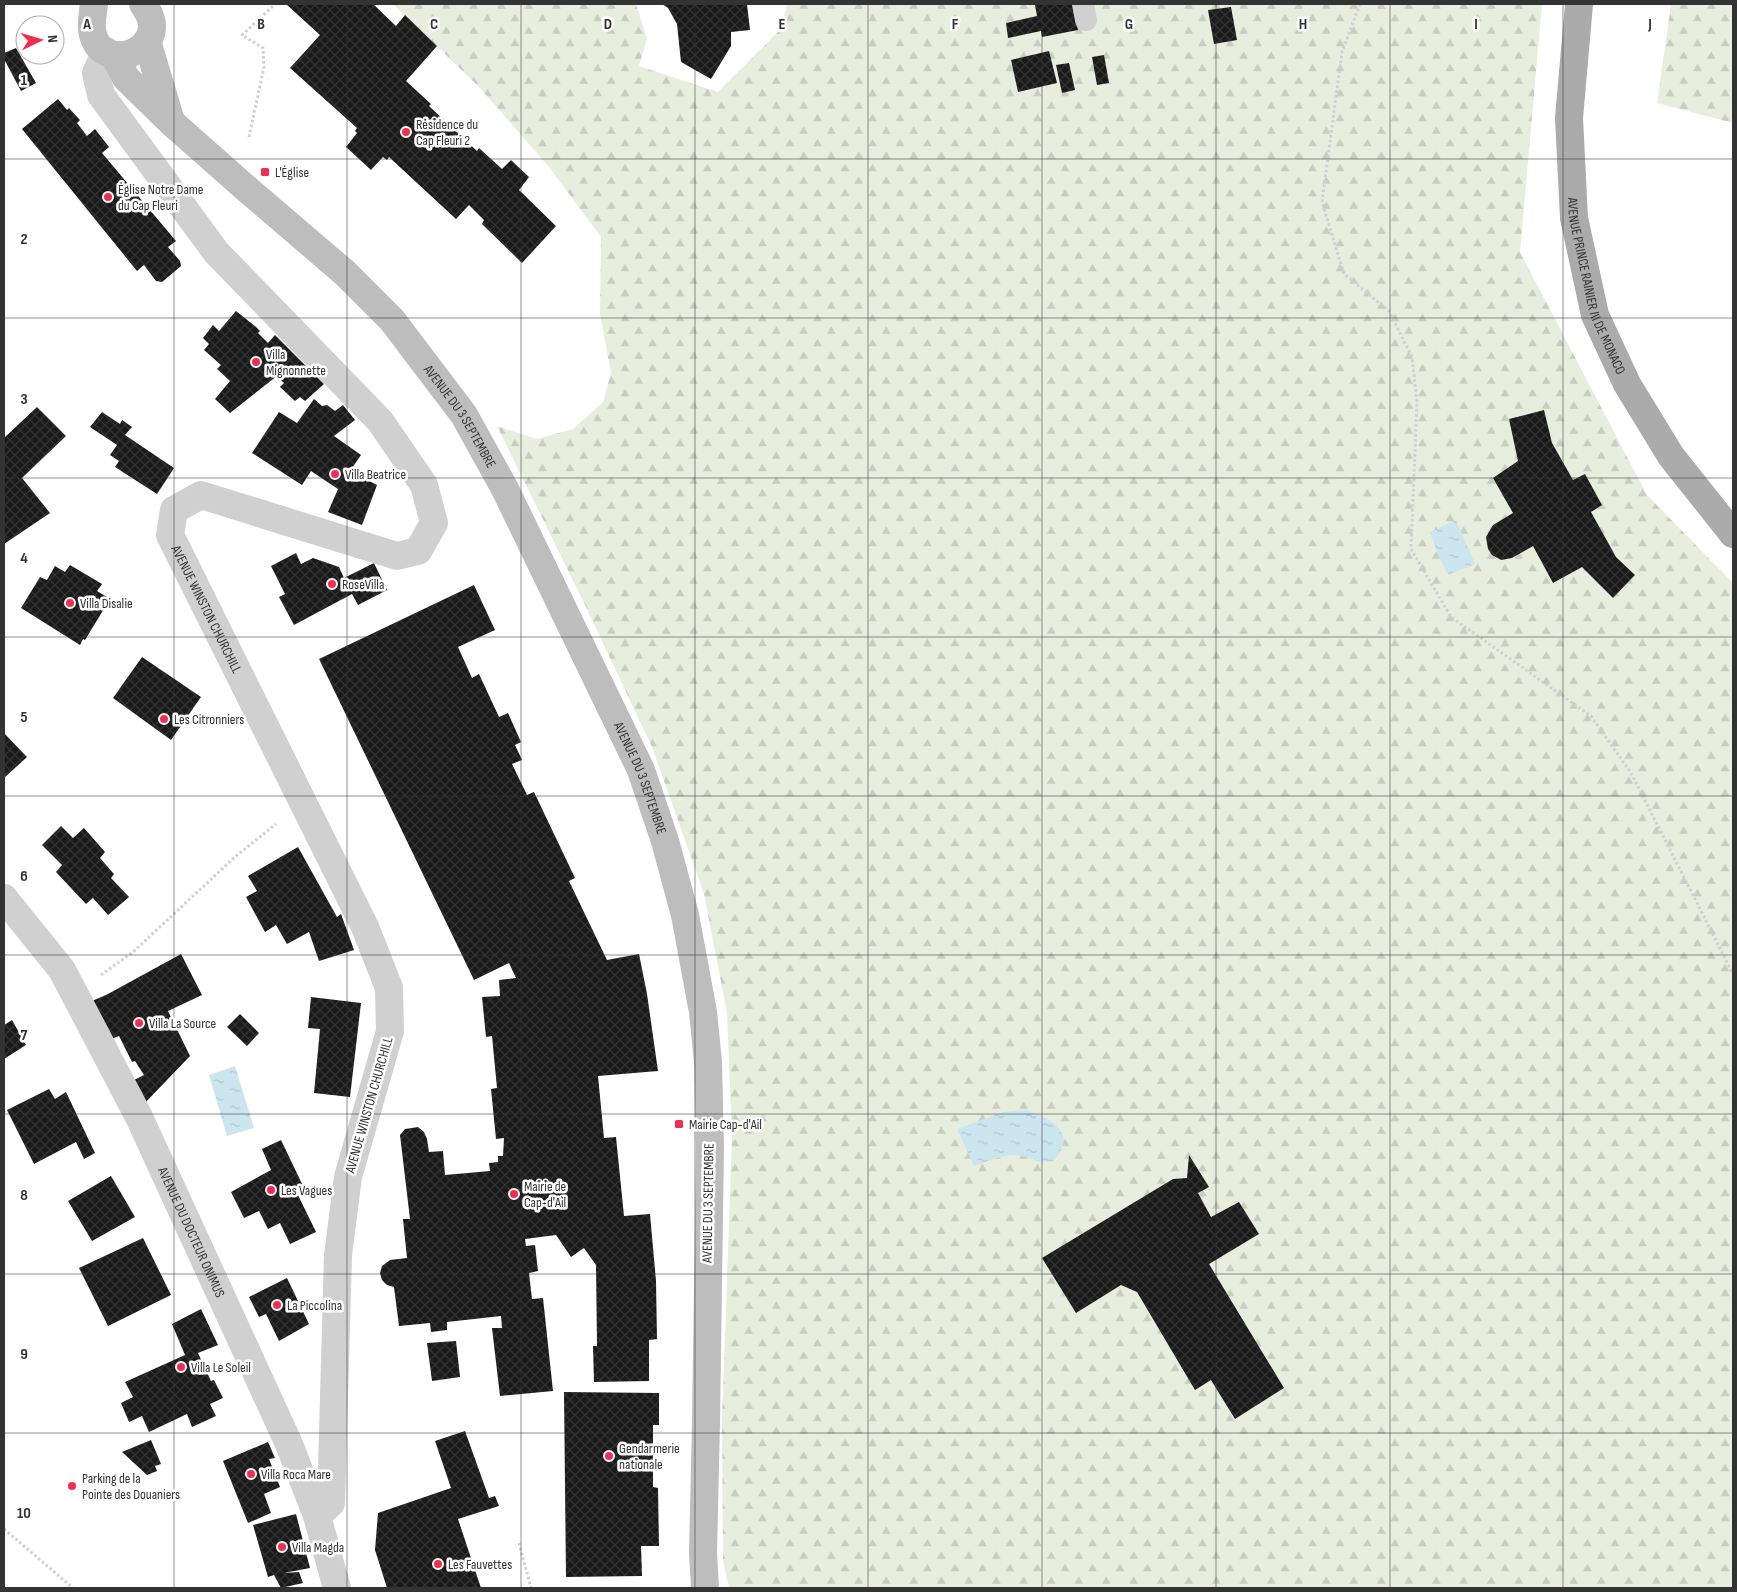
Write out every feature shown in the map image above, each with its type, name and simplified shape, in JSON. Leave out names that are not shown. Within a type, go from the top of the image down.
[{"type":"main road","points":[[110,53],[132,54],[141,49],[147,42],[152,23],[149,13],[142,4]]},
{"type":"main road","name":"AVENUE PRINCE RAINIER III DE MONACO","points":[[1579,4],[1569,118],[1574,218],[1595,315],[1628,384],[1671,456],[1733,534]]},
{"type":"main road","name":"AVENUE DU 3 SEPTEMBRE","points":[[96,8],[92,25],[93,35],[98,44],[110,53],[126,78],[171,122],[346,273],[392,320],[464,415],[505,489],[641,770],[665,841],[685,915],[703,1012],[708,1062],[710,1147],[703,1553],[705,1588]]},
{"type":"main road","points":[[147,42],[171,122]]},
{"type":"street","name":"AVENUE WINSTON CHURCHILL","points":[[110,53],[96,73],[101,96],[216,252],[380,421],[424,485],[434,523],[418,551],[397,556],[201,495],[174,510],[170,535],[365,927],[389,988],[390,1031],[348,1177],[338,1255],[331,1503],[317,1516]]},
{"type":"street","name":"AVENUE DU DOCTEUR ONIMUS","points":[[4,898],[62,970],[143,1126],[289,1444],[317,1516],[337,1588]]},
{"type":"path","points":[[249,137],[264,67],[263,48],[242,35],[273,4]]},
{"type":"path","points":[[1360,4],[1342,52],[1322,202],[1344,274],[1389,311],[1412,357],[1417,402],[1412,549],[1452,617],[1591,716],[1631,773],[1733,974]]},
{"type":"path","points":[[74,994],[133,952],[236,856],[303,803]]},
{"type":"path","points":[[4,1529],[74,1588]]},
{"type":"path","points":[[519,1542],[531,1588]]},
{"type":"green space","points":[[393,4],[636,4],[647,39],[639,66],[718,92],[781,29],[787,4],[1542,4],[1520,252],[1647,495],[1733,583],[1733,1588],[729,1588],[723,1560],[722,1418],[732,1138],[727,1013],[704,894],[652,747],[497,426],[537,439],[573,429],[603,402],[611,373],[600,314],[601,237],[549,167],[478,86]]},
{"type":"green space","points":[[1671,4],[1733,4],[1733,123],[1657,103]]},
{"type":"water","points":[[1456,520],[1475,564],[1448,575],[1438,555],[1430,532]]},
{"type":"water","points":[[235,1066],[254,1128],[227,1136],[209,1075]]},
{"type":"water","points":[[1026,1110],[1036,1113],[1053,1123],[1063,1135],[1060,1151],[1053,1161],[1039,1162],[1016,1155],[998,1158],[974,1166],[957,1129],[1003,1112]]},
{"type":"building","name":"Résidence du Cap Fleuri 2","points":[[286,4],[373,4],[396,26],[405,15],[437,46],[406,81],[431,104],[429,106],[477,151],[479,148],[502,169],[511,160],[529,177],[519,190],[556,226],[522,263],[482,224],[484,220],[469,205],[456,219],[389,157],[387,160],[383,157],[371,170],[346,147],[357,133],[355,131],[357,128],[290,68],[320,35]]},
{"type":"building","points":[[662,4],[747,4],[750,30],[731,32],[731,46],[711,79],[681,62],[677,24],[668,8]]},
{"type":"building","points":[[1073,4],[1078,30],[1042,37],[1041,31],[1008,38],[1006,23],[1037,16],[1035,5]]},
{"type":"building","points":[[1231,7],[1237,40],[1214,44],[1208,10]]},
{"type":"building","points":[[15,48],[15,65],[26,65],[36,83],[21,91],[4,59],[4,53]]},
{"type":"building","points":[[1049,51],[1057,83],[1018,92],[1011,60]]},
{"type":"building","points":[[1104,55],[1109,83],[1097,85],[1092,57]]},
{"type":"building","points":[[1069,63],[1075,90],[1062,93],[1056,65]]},
{"type":"building","name":"Église Notre Dame du Cap Fleuri","points":[[58,99],[67,110],[69,108],[80,120],[77,123],[87,136],[95,129],[109,147],[102,153],[176,241],[168,247],[180,261],[181,266],[162,282],[156,281],[144,265],[137,271],[22,129]]},
{"type":"building","name":"Villa Mignonnette","points":[[236,311],[260,331],[258,333],[268,343],[275,335],[324,384],[305,401],[300,397],[295,401],[280,387],[284,383],[277,376],[230,413],[215,399],[230,381],[217,369],[221,365],[204,350],[209,344],[203,338],[213,325],[219,331]]},
{"type":"building","name":"Villa Beatrice","points":[[314,399],[322,406],[327,405],[335,411],[343,405],[355,420],[334,436],[361,455],[350,471],[377,485],[362,525],[328,512],[338,489],[311,471],[302,485],[252,453],[279,412],[297,423]]},
{"type":"building","points":[[37,407],[66,436],[22,478],[50,513],[4,544],[4,438]]},
{"type":"building","points":[[1544,410],[1552,443],[1573,480],[1585,474],[1602,505],[1591,512],[1616,557],[1635,575],[1613,598],[1582,567],[1553,583],[1533,546],[1512,558],[1501,560],[1492,555],[1488,549],[1486,537],[1493,525],[1513,513],[1493,478],[1518,461],[1509,419]]},
{"type":"building","points":[[102,412],[120,424],[122,420],[132,427],[125,435],[174,468],[157,494],[115,467],[119,461],[110,455],[117,445],[90,427]]},
{"type":"building","name":"RoseVilla","points":[[296,553],[301,564],[313,558],[339,567],[344,578],[374,563],[387,590],[358,605],[352,594],[294,625],[279,597],[285,594],[271,566]]},
{"type":"building","name":"Villa Disalie","points":[[70,565],[102,584],[97,591],[110,599],[80,645],[21,608],[40,577],[47,580],[55,566],[65,572]]},
{"type":"building","points":[[474,585],[495,630],[458,647],[472,678],[479,674],[499,717],[508,713],[521,742],[515,745],[522,760],[512,764],[527,795],[534,792],[575,878],[569,881],[607,960],[639,954],[658,1071],[598,1076],[604,1138],[616,1137],[624,1216],[650,1214],[656,1281],[657,1339],[649,1340],[649,1381],[594,1382],[593,1346],[597,1346],[596,1265],[584,1248],[571,1257],[556,1235],[525,1239],[526,1246],[535,1245],[538,1271],[529,1273],[532,1299],[543,1298],[553,1391],[500,1396],[492,1328],[502,1328],[501,1316],[447,1322],[447,1330],[431,1332],[430,1323],[399,1326],[394,1287],[387,1285],[382,1280],[380,1273],[382,1266],[390,1260],[407,1258],[403,1219],[410,1219],[400,1135],[405,1129],[418,1127],[424,1132],[429,1152],[443,1151],[445,1175],[490,1171],[489,1163],[498,1162],[498,1156],[503,1156],[504,1138],[496,1139],[491,1089],[497,1088],[492,1036],[486,1037],[482,997],[500,996],[499,980],[516,978],[509,963],[474,980],[319,659]]},
{"type":"building","name":"Les Citronniers","points":[[142,657],[201,697],[171,740],[113,698]]},
{"type":"building","points":[[4,733],[27,757],[4,778]]},
{"type":"building","points":[[61,826],[73,838],[84,828],[105,852],[100,858],[114,874],[111,878],[129,897],[108,915],[93,898],[86,904],[56,872],[62,865],[42,845]]},
{"type":"building","points":[[298,847],[337,917],[341,914],[354,950],[319,961],[309,932],[287,944],[276,925],[265,932],[246,897],[257,891],[248,876]]},
{"type":"building","name":"Villa La Source","points":[[181,954],[202,995],[168,1011],[190,1056],[143,1105],[132,1081],[144,1075],[135,1061],[132,1062],[119,1036],[111,1039],[92,1001]]},
{"type":"building","points":[[311,997],[361,1003],[350,1097],[314,1093],[320,1029],[308,1028]]},
{"type":"building","points":[[240,1014],[259,1033],[247,1046],[227,1027]]},
{"type":"building","points":[[12,1020],[26,1045],[4,1059],[4,1025]]},
{"type":"building","points":[[49,1089],[55,1099],[66,1092],[95,1153],[84,1159],[76,1142],[34,1164],[7,1110]]},
{"type":"building","name":"Les Vagues","points":[[281,1140],[304,1188],[297,1193],[316,1232],[290,1244],[280,1223],[268,1229],[259,1211],[244,1218],[231,1192],[271,1170],[262,1149]]},
{"type":"building","points":[[1189,1155],[1209,1187],[1198,1193],[1211,1217],[1239,1202],[1259,1234],[1209,1264],[1284,1388],[1235,1419],[1211,1380],[1195,1390],[1137,1292],[1121,1285],[1076,1313],[1042,1258],[1173,1179],[1187,1178]]},
{"type":"building","points":[[111,1176],[135,1217],[92,1241],[68,1201]]},
{"type":"building","points":[[143,1238],[171,1295],[108,1326],[79,1268]]},
{"type":"building","name":"La Piccolina","points":[[287,1278],[309,1324],[279,1341],[266,1314],[259,1317],[249,1297]]},
{"type":"building","name":"Villa Le Soleil","points":[[201,1309],[218,1345],[198,1353],[211,1381],[214,1380],[223,1398],[210,1404],[216,1416],[192,1427],[187,1414],[149,1432],[142,1416],[129,1422],[121,1403],[133,1397],[125,1382],[185,1355],[172,1324]]},
{"type":"building","points":[[456,1341],[460,1377],[432,1381],[427,1343]]},
{"type":"building","name":"Gendarmerie nationale","points":[[564,1392],[659,1393],[659,1425],[653,1425],[653,1487],[658,1488],[659,1546],[641,1546],[642,1576],[566,1577]]},
{"type":"building","points":[[465,1431],[489,1498],[495,1496],[499,1506],[458,1519],[481,1588],[387,1588],[375,1550],[378,1513],[451,1488],[435,1441]]},
{"type":"building","points":[[151,1440],[161,1464],[155,1466],[157,1471],[147,1475],[122,1452]]},
{"type":"building","name":"Villa Roca Mare","points":[[268,1442],[275,1458],[269,1459],[280,1487],[264,1494],[271,1513],[248,1523],[223,1461]]},
{"type":"building","name":"Villa Magda","points":[[296,1514],[310,1568],[284,1573],[299,1572],[303,1583],[281,1588],[274,1575],[268,1577],[253,1525]]},
{"type":"place","name":"Résidence du Cap Fleuri 2","points":[[406,132]]},
{"type":"place","name":"L'Église","points":[[265,172]]},
{"type":"place","name":"Église Notre Dame du Cap Fleuri","points":[[108,197]]},
{"type":"place","name":"Villa Mignonnette","points":[[256,362]]},
{"type":"place","name":"Villa Beatrice","points":[[335,474]]},
{"type":"place","name":"RoseVilla","points":[[332,584]]},
{"type":"place","name":"Villa Disalie","points":[[70,603]]},
{"type":"place","name":"Les Citronniers","points":[[164,719]]},
{"type":"place","name":"Villa La Source","points":[[139,1023]]},
{"type":"place","name":"Mairie Cap-d'Ail","points":[[679,1124]]},
{"type":"place","name":"Les Vagues","points":[[271,1190]]},
{"type":"place","name":"Mairie de Cap-d'Ail","points":[[514,1194]]},
{"type":"place","name":"La Piccolina","points":[[277,1305]]},
{"type":"place","name":"Villa Le Soleil","points":[[181,1367]]},
{"type":"place","name":"Gendarmerie nationale","points":[[609,1456]]},
{"type":"place","name":"Villa Roca Mare","points":[[251,1474]]},
{"type":"place","name":"Parking de la Pointe des Douaniers","points":[[72,1486]]},
{"type":"place","name":"Villa Magda","points":[[282,1547]]},
{"type":"place","name":"Les Fauvettes","points":[[438,1564]]}]
